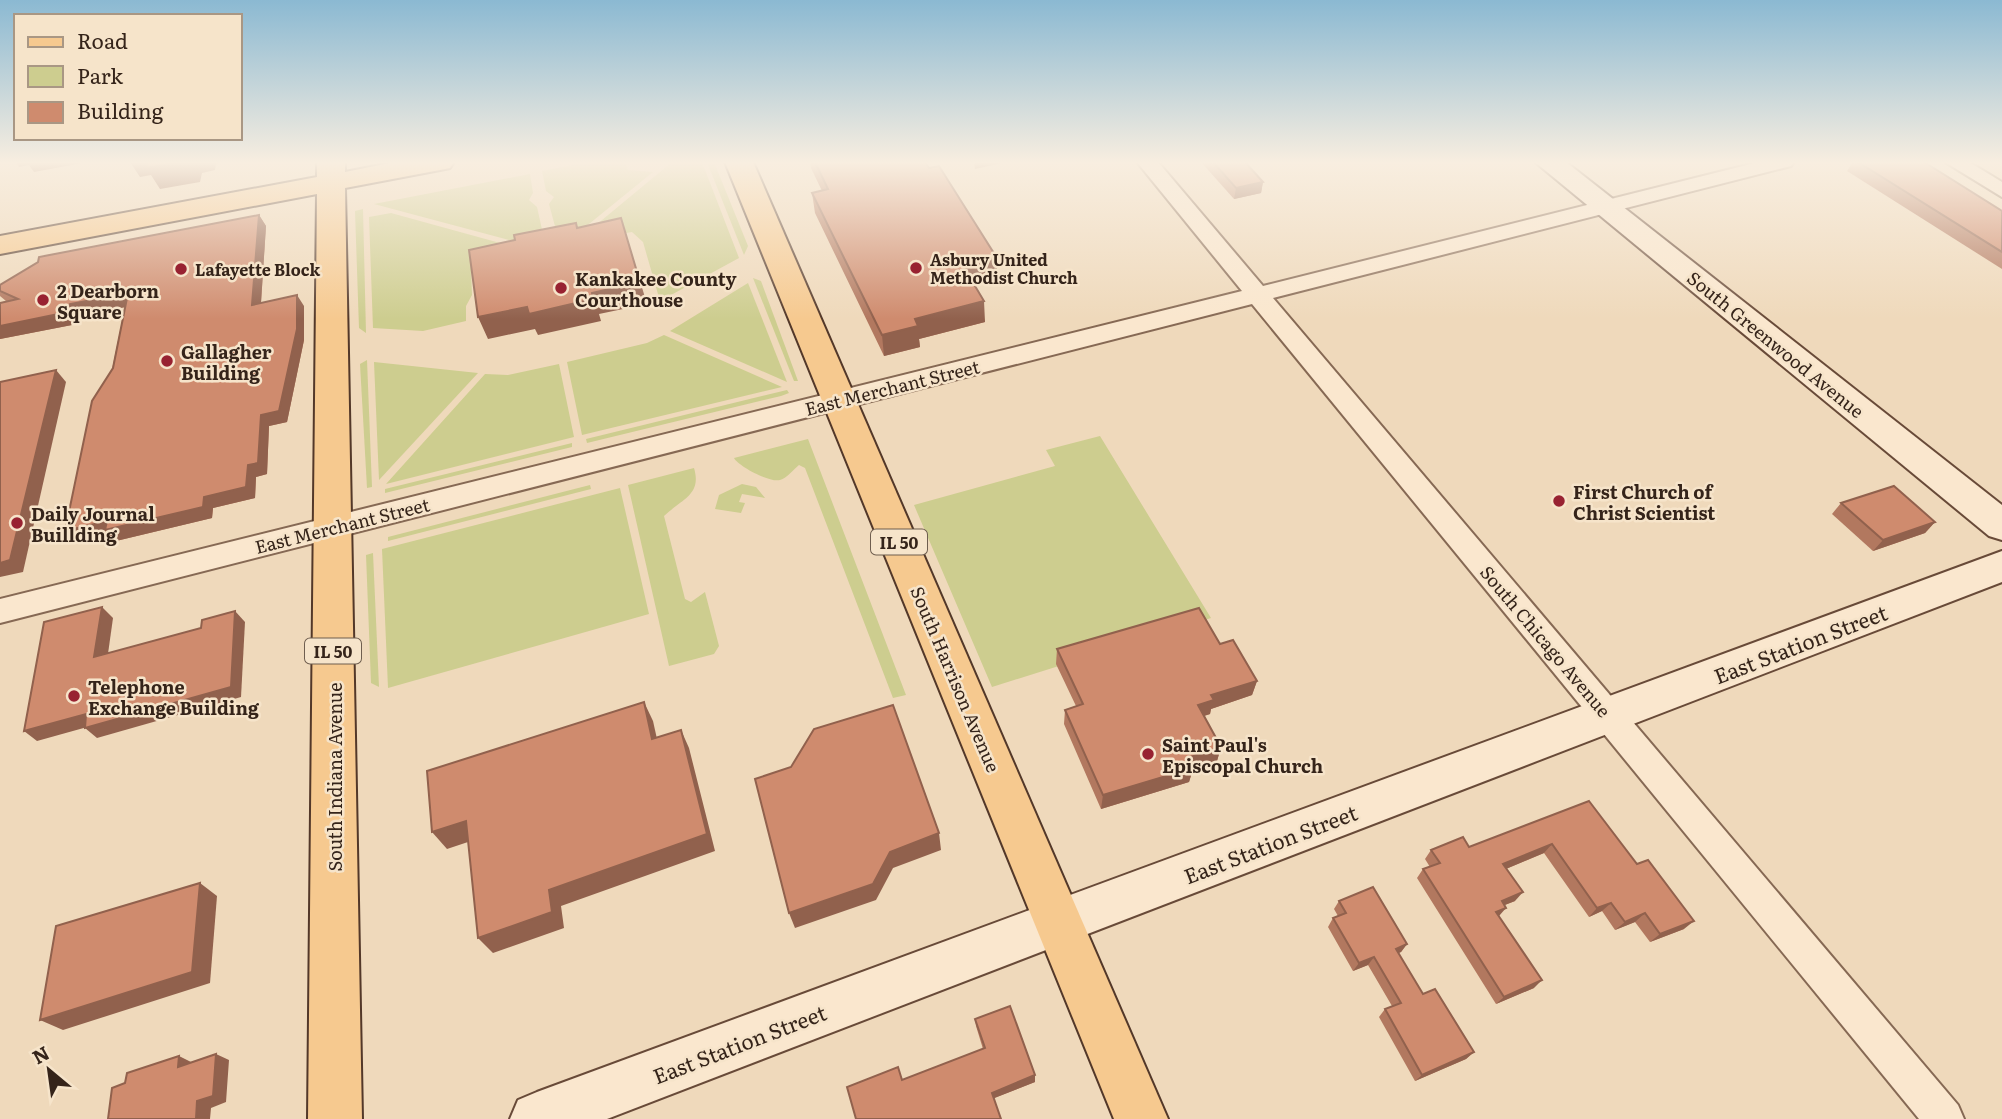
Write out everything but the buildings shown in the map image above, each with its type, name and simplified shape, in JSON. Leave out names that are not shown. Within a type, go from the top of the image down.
[{"type":"main road","points":[[0,245],[140,214]]},
{"type":"main road","name":"South Indiana Avenue","points":[[332,214],[335,1119]]},
{"type":"main road","name":"South Harrison Avenue","points":[[761,214],[1141,1119]]},
{"type":"main road","name":"South Greenwood Avenue","points":[[1614,214],[2002,526]]},
{"type":"main road","name":"East Station Street","points":[[537,1119],[2002,566]]},
{"type":"street","name":"South Chicago Avenue","points":[[1191,214],[1944,1119]]},
{"type":"street","name":"East Merchant Street","points":[[0,611],[1577,214]]},
{"type":"green space","points":[[355,214],[363,214],[366,333],[359,328]]},
{"type":"green space","points":[[395,214],[515,247],[471,268],[472,295],[466,306],[466,321],[423,331],[373,328],[369,217]]},
{"type":"green space","points":[[412,214],[539,214],[543,234],[513,241]]},
{"type":"green space","points":[[552,214],[601,214],[584,228],[556,230]]},
{"type":"green space","points":[[609,214],[722,214],[739,258],[660,301],[643,242],[632,232],[597,238],[584,235]]},
{"type":"green space","points":[[728,214],[735,214],[748,246],[744,255]]},
{"type":"green space","points":[[753,278],[761,281],[798,381],[794,381]]},
{"type":"green space","points":[[748,283],[787,382],[670,331]]},
{"type":"green space","points":[[664,335],[782,387],[582,435],[567,362],[647,343]]},
{"type":"green space","points":[[367,360],[372,487],[367,488],[360,364]]},
{"type":"green space","points":[[374,362],[478,373],[379,480]]},
{"type":"green space","points":[[559,364],[574,437],[386,484],[485,374],[508,375]]},
{"type":"green space","points":[[787,390],[789,393],[781,396],[587,443],[586,439]]},
{"type":"green space","points":[[1100,436],[1211,618],[992,687],[914,505],[1055,466],[1046,450]]},
{"type":"green space","points":[[808,439],[906,695],[893,698],[805,468],[799,465],[785,477],[775,480],[755,473],[734,458]]},
{"type":"green space","points":[[572,443],[572,447],[385,493],[385,489]]},
{"type":"green space","points":[[694,468],[696,477],[693,491],[664,516],[685,599],[691,602],[705,592],[719,646],[714,654],[669,666],[628,485]]},
{"type":"green space","points":[[742,484],[756,487],[765,498],[742,494],[739,502],[745,503],[741,513],[715,509],[719,495]]},
{"type":"green space","points":[[590,485],[591,489],[388,541],[388,537]]},
{"type":"green space","points":[[620,488],[649,614],[388,688],[382,549]]},
{"type":"green space","points":[[373,553],[379,687],[371,683],[366,555]]},
{"type":"place","name":"Asbury United Methodist Church","points":[[916,268]]},
{"type":"place","name":"Lafayette Block","points":[[181,269]]},
{"type":"place","name":"Kankakee County Courthouse","points":[[561,288]]},
{"type":"place","name":"2 Dearborn Square","points":[[43,300]]},
{"type":"place","name":"Gallagher Building","points":[[167,361]]},
{"type":"place","name":"First Church of Christ Scientist","points":[[1559,501]]},
{"type":"place","name":"Daily Journal Buillding","points":[[17,523]]},
{"type":"place","name":"Telephone Exchange Building","points":[[74,696]]},
{"type":"place","name":"Saint Paul's Episcopal Church","points":[[1148,754]]}]
